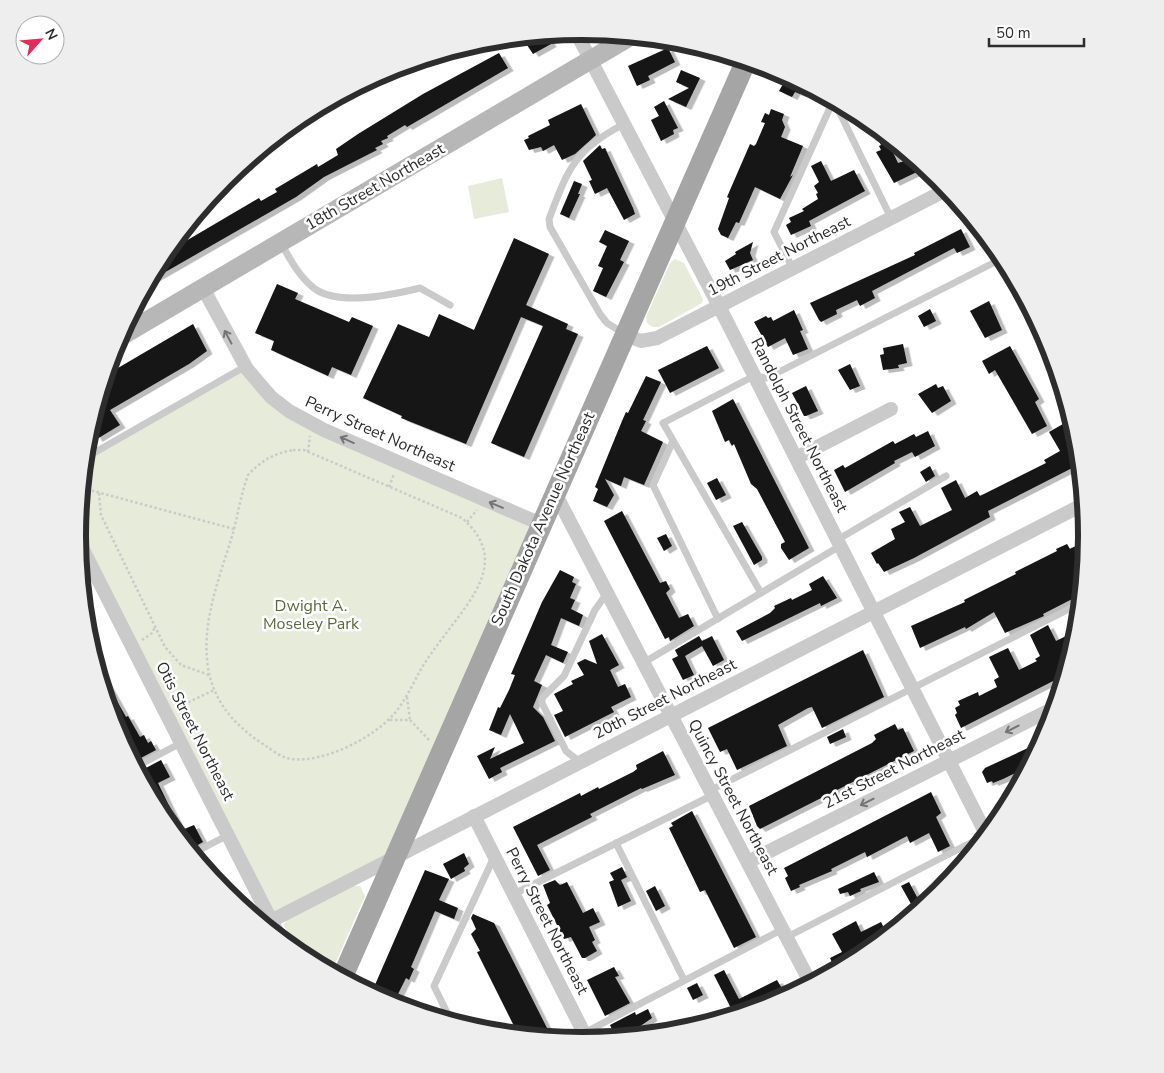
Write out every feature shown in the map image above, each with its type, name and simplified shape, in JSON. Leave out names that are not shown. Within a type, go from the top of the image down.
[{"type":"main road","name":"18th Street Northeast","points":[[132,326],[203,288],[622,42]]},
{"type":"main road","name":"South Dakota Avenue Northeast","points":[[345,972],[744,67]]},
{"type":"street","name":"Randolph Street Northeast","points":[[580,40],[674,223],[719,306],[984,828]]},
{"type":"street","name":"19th Street Northeast","points":[[625,335],[641,341],[652,340],[940,193]]},
{"type":"street","name":"Perry Street Northeast","points":[[203,288],[246,366],[271,397],[303,420],[541,524]]},
{"type":"street","points":[[796,458],[891,409]]},
{"type":"street","name":"Quincy Street Northeast","points":[[555,493],[808,978]]},
{"type":"street","name":"20th Street Northeast","points":[[269,921],[1077,508]]},
{"type":"street","name":"Otis Street Northeast","points":[[86,556],[228,835],[265,918]]},
{"type":"street","name":"21st Street Northeast","points":[[748,862],[1047,711]]},
{"type":"street","name":"Perry Street Northeast","points":[[474,816],[584,1033]]},
{"type":"lane","points":[[793,269],[774,232],[831,108]]},
{"type":"lane","points":[[840,113],[891,218]]},
{"type":"lane","points":[[624,124],[594,141],[580,153],[570,167],[549,219],[550,227],[600,314],[608,323],[625,335]]},
{"type":"lane","points":[[280,242],[298,272],[316,290],[343,298],[391,296],[420,288],[450,305]]},
{"type":"lane","points":[[761,593],[663,423],[754,376],[767,378],[996,262]]},
{"type":"lane","points":[[93,453],[246,366]]},
{"type":"lane","points":[[673,440],[653,485],[718,619]]},
{"type":"lane","points":[[643,663],[761,593],[946,476]]},
{"type":"lane","points":[[580,762],[566,751],[542,703],[542,698],[564,676],[595,610],[607,593]]},
{"type":"lane","points":[[514,894],[1073,606]]},
{"type":"lane","points":[[141,764],[181,743]]},
{"type":"lane","points":[[198,851],[228,835]]},
{"type":"lane","points":[[593,1033],[684,980],[974,841]]},
{"type":"lane","points":[[616,843],[684,980]]},
{"type":"lane","points":[[448,1015],[434,986],[495,857]]},
{"type":"path","points":[[298,450],[319,456],[448,511],[472,527],[484,548],[487,560],[480,584],[388,720],[356,742],[309,759],[291,759],[277,754],[239,726],[219,702],[209,675],[206,657],[209,619],[248,475],[259,463],[275,454],[298,450]]},
{"type":"path","points":[[88,490],[234,529]]},
{"type":"path","points":[[99,493],[101,515],[165,647],[181,665],[209,675]]},
{"type":"path","points":[[132,647],[152,633],[155,627]]},
{"type":"path","points":[[173,728],[189,702],[214,690]]},
{"type":"path","points":[[407,694],[410,720],[440,754]]},
{"type":"path","points":[[388,720],[410,720]]},
{"type":"green space","points":[[502,178],[509,212],[474,219],[468,186]]},
{"type":"green space","points":[[675,259],[684,263],[703,299],[702,303],[659,327],[652,327],[647,323],[646,317],[670,263]]},
{"type":"green space","name":"Dwight A. Moseley Park","points":[[246,366],[289,411],[541,524],[396,856],[271,920],[86,554],[87,504],[93,453]]},
{"type":"green space","points":[[353,886],[360,886],[365,896],[334,966],[290,937],[284,925],[287,920]]},
{"type":"building","points":[[549,41],[551,44],[533,54],[526,43]]},
{"type":"building","points":[[668,48],[675,62],[648,76],[650,80],[637,86],[628,66]]},
{"type":"building","points":[[499,53],[508,68],[407,127],[405,125],[381,141],[383,144],[375,148],[377,150],[324,177],[296,197],[160,275],[181,244],[259,198],[261,201],[277,192],[275,189],[317,164],[318,167],[338,155],[336,149],[423,94]]},
{"type":"building","points":[[681,70],[700,78],[686,107],[668,99],[689,88],[676,82]]},
{"type":"building","points":[[781,82],[801,91],[800,94],[795,92],[792,97],[779,91],[783,84]]},
{"type":"building","points":[[664,101],[678,128],[673,130],[674,134],[661,141],[651,120],[659,116],[654,107]]},
{"type":"building","points":[[581,104],[596,135],[575,154],[562,160],[554,145],[543,151],[541,147],[529,150],[524,140],[529,138],[528,136],[550,125],[548,120]]},
{"type":"building","points":[[771,109],[784,114],[782,120],[785,127],[781,137],[803,146],[790,177],[793,175],[780,199],[755,187],[739,223],[736,222],[728,238],[721,235],[718,229],[729,198],[727,197],[750,144],[754,146],[756,144],[765,123],[761,122],[765,113],[769,115]]},
{"type":"building","points":[[878,138],[891,149],[898,163],[906,161],[918,171],[894,183],[876,152],[881,150],[879,146],[881,145]]},
{"type":"building","points":[[600,145],[602,149],[605,148],[635,214],[624,220],[607,188],[595,194],[589,181],[592,180],[583,161]]},
{"type":"building","points":[[821,161],[831,181],[854,170],[865,191],[809,221],[811,226],[791,235],[786,225],[791,222],[789,218],[804,211],[802,209],[818,199],[816,194],[818,193],[814,186],[819,182],[811,166]]},
{"type":"building","points":[[574,181],[582,184],[578,194],[580,194],[569,218],[560,214]]},
{"type":"building","points":[[961,229],[970,247],[957,253],[954,248],[872,291],[875,298],[860,306],[857,300],[836,310],[837,314],[821,322],[819,320],[810,303],[915,255],[914,253]]},
{"type":"building","points":[[605,230],[629,241],[620,260],[624,262],[606,297],[593,291],[603,268],[598,266],[607,246],[599,242]]},
{"type":"building","points":[[514,238],[549,254],[526,305],[568,324],[566,329],[578,334],[524,457],[491,443],[543,326],[521,317],[466,444],[401,418],[402,416],[363,398],[398,324],[429,337],[439,314],[474,330]]},
{"type":"building","points":[[753,242],[750,253],[753,260],[730,270],[725,261],[736,254],[735,252]]},
{"type":"building","points":[[277,284],[298,293],[295,299],[349,322],[352,317],[373,326],[351,375],[332,367],[328,376],[271,350],[274,341],[255,333]]},
{"type":"building","points":[[989,301],[1002,330],[985,338],[970,311]]},
{"type":"building","points":[[930,309],[936,321],[924,327],[918,316]]},
{"type":"building","points":[[794,310],[803,330],[800,331],[808,349],[793,355],[785,338],[768,347],[754,322],[766,316],[768,318],[771,317],[773,321]]},
{"type":"building","points":[[193,324],[207,351],[189,364],[110,410],[120,425],[97,439],[96,437],[102,408],[114,370]]},
{"type":"building","points":[[903,344],[907,363],[898,365],[899,368],[883,370],[880,355],[884,354],[883,348]]},
{"type":"building","points":[[707,346],[719,368],[670,393],[658,370]]},
{"type":"building","points":[[1010,346],[1039,399],[1035,402],[1047,426],[1032,434],[995,370],[989,374],[982,361]]},
{"type":"building","points":[[850,364],[860,386],[850,390],[838,370]]},
{"type":"building","points":[[646,376],[661,382],[643,420],[646,421],[641,431],[663,442],[644,485],[624,477],[621,486],[605,479],[614,495],[607,507],[593,501],[598,489],[595,487],[626,412],[628,413]]},
{"type":"building","points":[[936,384],[938,388],[943,386],[951,401],[932,413],[918,394]]},
{"type":"building","points":[[806,386],[818,411],[804,416],[792,393]]},
{"type":"building","points":[[733,399],[809,548],[789,560],[781,548],[781,544],[785,542],[757,489],[751,484],[734,444],[732,446],[729,440],[725,442],[712,411]]},
{"type":"building","points":[[1063,424],[1067,432],[1068,435],[1065,437],[1070,447],[1073,467],[988,511],[990,517],[914,558],[884,572],[877,564],[871,553],[895,539],[891,529],[905,522],[899,512],[910,507],[920,526],[952,510],[941,488],[956,480],[965,498],[977,491],[980,496],[1046,463],[1044,460],[1060,451],[1049,432]]},
{"type":"building","points":[[928,431],[935,446],[915,457],[912,452],[894,461],[895,463],[845,492],[834,470],[843,465],[845,468],[893,441],[895,444],[914,434],[916,437]]},
{"type":"building","points":[[930,466],[935,476],[926,482],[920,472]]},
{"type":"building","points":[[717,478],[726,495],[716,500],[707,483]]},
{"type":"building","points":[[622,511],[660,583],[666,581],[670,589],[666,593],[679,618],[688,614],[694,626],[670,641],[669,637],[665,639],[604,521]]},
{"type":"building","points":[[742,522],[762,557],[762,560],[754,565],[733,526]]},
{"type":"building","points":[[666,534],[672,546],[664,551],[657,538]]},
{"type":"building","points":[[1067,544],[1070,549],[1078,545],[1074,598],[1043,614],[1044,616],[1005,633],[994,612],[966,629],[965,627],[920,648],[911,626],[965,602],[964,600],[1057,551],[1056,549]]},
{"type":"building","points":[[560,570],[574,577],[572,582],[576,584],[570,598],[575,600],[571,609],[583,615],[579,626],[561,618],[551,645],[568,652],[563,663],[546,655],[534,681],[542,685],[533,707],[543,717],[555,741],[500,768],[502,772],[489,779],[477,756],[495,747],[490,759],[524,743],[510,714],[501,735],[489,730],[498,707],[500,708],[509,690],[515,675],[511,674],[542,602]]},
{"type":"building","points":[[823,576],[837,598],[821,606],[820,603],[742,641],[736,631],[770,613],[775,608],[774,606],[812,590],[809,584]]},
{"type":"building","points":[[1048,625],[1056,641],[1069,635],[1058,679],[961,728],[955,715],[957,713],[955,708],[960,705],[958,701],[978,692],[979,696],[997,687],[994,680],[999,677],[989,657],[1008,648],[1019,670],[1037,661],[1035,659],[1040,656],[1030,635]]},
{"type":"building","points":[[602,634],[619,665],[610,670],[618,687],[625,684],[631,697],[611,707],[614,712],[565,737],[554,715],[563,711],[554,694],[573,684],[571,681],[584,675],[577,663],[585,659],[597,664],[589,641]]},
{"type":"building","points":[[699,636],[702,641],[712,636],[724,660],[713,666],[702,646],[685,656],[694,675],[683,680],[672,659],[678,656],[675,650]]},
{"type":"building","points":[[863,650],[884,697],[822,728],[812,707],[808,708],[778,725],[787,746],[737,770],[727,749],[720,752],[708,728]]},
{"type":"building","points":[[109,687],[140,737],[144,735],[148,743],[151,741],[156,750],[139,759],[123,727]]},
{"type":"building","points":[[895,724],[898,730],[903,728],[914,751],[760,829],[757,826],[749,806],[872,743],[876,739],[874,735]]},
{"type":"building","points":[[843,729],[846,737],[830,744],[827,737]]},
{"type":"building","points":[[1032,746],[1019,771],[1003,779],[987,783],[982,772],[985,768]]},
{"type":"building","points":[[663,751],[675,775],[641,788],[590,814],[592,817],[537,845],[550,870],[538,876],[513,827],[580,793],[581,796],[598,787],[599,789],[633,772],[637,769],[636,765]]},
{"type":"building","points":[[161,760],[170,777],[158,783],[175,818],[182,830],[194,825],[203,842],[195,847],[188,839],[169,812],[144,769]]},
{"type":"building","points":[[931,792],[941,813],[936,817],[950,846],[938,852],[929,833],[910,843],[907,836],[867,857],[865,852],[831,869],[832,871],[799,885],[800,887],[791,891],[785,878],[788,876],[784,868]]},
{"type":"building","points":[[692,811],[756,937],[734,948],[705,890],[700,892],[669,828],[673,826],[671,823]]},
{"type":"building","points":[[464,853],[469,864],[464,868],[465,871],[451,879],[443,864]]},
{"type":"building","points":[[622,867],[627,877],[621,880],[631,901],[618,907],[609,882],[614,880],[610,873]]},
{"type":"building","points":[[425,870],[449,879],[439,900],[458,908],[454,919],[435,911],[411,967],[414,969],[409,980],[406,978],[397,997],[374,987]]},
{"type":"building","points":[[874,872],[879,882],[860,889],[861,891],[850,896],[848,892],[840,894],[838,889]]},
{"type":"building","points":[[555,880],[560,885],[567,882],[583,913],[593,908],[600,922],[589,927],[595,940],[592,942],[597,951],[585,958],[582,958],[571,937],[564,939],[547,905],[550,903],[543,885]]},
{"type":"building","points":[[909,882],[917,897],[927,893],[913,907],[901,886]]},
{"type":"building","points":[[655,886],[665,906],[656,911],[646,891]]},
{"type":"building","points":[[473,914],[494,923],[548,1030],[545,1032],[515,1029],[477,952],[480,951],[471,934],[476,929],[471,918]]},
{"type":"building","points":[[856,921],[861,932],[881,922],[885,929],[833,964],[830,958],[842,952],[832,934]]},
{"type":"building","points":[[614,967],[619,976],[615,977],[630,1003],[605,1016],[587,980]]},
{"type":"building","points":[[724,970],[739,999],[777,980],[783,990],[732,1010],[714,975]]},
{"type":"building","points":[[697,983],[703,995],[693,1000],[687,988]]},
{"type":"building","points":[[648,1009],[652,1018],[637,1030],[613,1032],[610,1025],[635,1012],[636,1015]]}]
